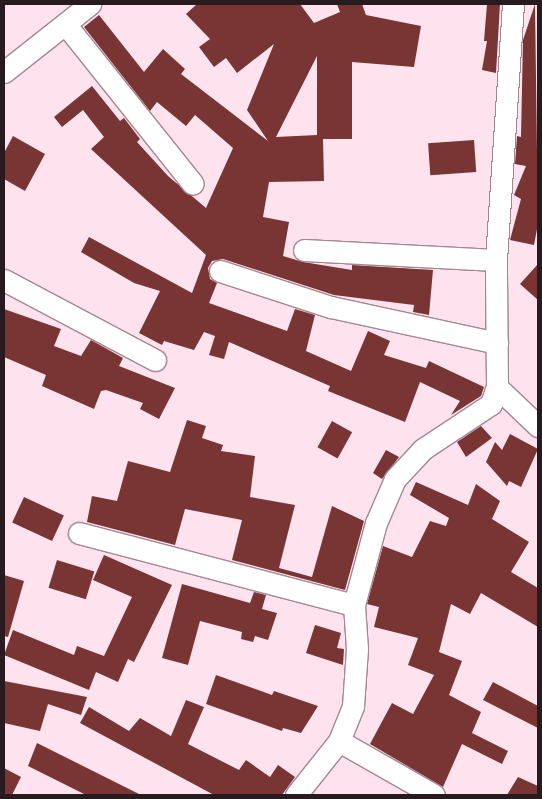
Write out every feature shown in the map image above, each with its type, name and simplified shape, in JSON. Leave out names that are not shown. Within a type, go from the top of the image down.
[{"type":"street","points":[[4,72],[66,25],[90,4]]},
{"type":"street","points":[[296,795],[339,742],[353,706],[357,649],[354,605],[376,523],[395,479],[423,449],[491,404],[497,387],[496,260],[513,4]]},
{"type":"street","points":[[66,25],[193,184]]},
{"type":"street","points":[[304,250],[496,260]]},
{"type":"street","points":[[220,271],[332,307],[497,343]]},
{"type":"street","points":[[4,280],[155,360]]},
{"type":"street","points":[[497,387],[538,426]]},
{"type":"street","points":[[79,533],[354,605]]},
{"type":"street","points":[[339,742],[434,795]]},
{"type":"building","points":[[197,4],[300,4],[314,23],[340,12],[337,4],[362,4],[366,15],[421,26],[414,67],[352,62],[352,139],[323,139],[324,181],[269,182],[263,217],[289,222],[283,256],[303,262],[352,270],[352,265],[433,270],[429,315],[413,312],[414,305],[334,295],[223,259],[212,261],[208,268],[210,279],[217,283],[209,303],[287,331],[295,309],[315,315],[306,351],[351,371],[368,331],[390,341],[384,355],[426,368],[429,361],[484,387],[481,396],[451,415],[460,401],[420,382],[405,422],[328,391],[330,386],[229,342],[224,359],[209,355],[215,336],[204,332],[194,350],[164,341],[162,345],[139,333],[160,291],[134,283],[81,252],[89,237],[192,293],[206,255],[91,149],[104,137],[83,110],[62,127],[54,117],[92,86],[120,121],[124,118],[140,139],[137,142],[168,176],[206,208],[233,148],[195,115],[186,126],[157,102],[150,111],[84,27],[99,15],[144,72],[163,49],[185,69],[181,74],[268,141],[247,110],[274,44],[237,73],[226,58],[214,67],[199,47],[210,39],[186,14]],"holes":[[[317,56],[317,135],[276,137]]]},
{"type":"building","points":[[487,4],[500,4],[496,73],[482,70],[487,41],[484,41]]},
{"type":"building","points":[[535,4],[538,224],[534,245],[510,240],[521,199],[514,195],[526,166],[515,164],[517,136],[521,137],[523,40]]},
{"type":"building","points":[[13,136],[45,154],[25,191],[4,179],[4,153]]},
{"type":"building","points":[[474,140],[476,172],[430,175],[428,143]]},
{"type":"building","points":[[538,264],[538,300],[520,284]]},
{"type":"building","points":[[4,309],[61,329],[54,346],[81,356],[91,340],[123,358],[119,366],[175,388],[159,419],[140,409],[143,403],[106,390],[101,391],[94,409],[42,386],[46,375],[4,357]]},
{"type":"building","points":[[187,420],[206,426],[202,438],[223,445],[221,451],[255,456],[250,497],[295,505],[279,568],[312,577],[332,506],[364,521],[345,590],[232,560],[242,520],[185,509],[175,545],[87,522],[92,496],[117,501],[128,461],[170,472]]},
{"type":"building","points":[[332,421],[352,432],[338,458],[317,447]]},
{"type":"building","points":[[481,426],[492,438],[466,457],[457,442]]},
{"type":"building","points":[[510,434],[538,449],[521,487],[509,481],[507,486],[486,462],[495,442],[502,450]]},
{"type":"building","points":[[386,450],[399,457],[382,479],[373,473]]},
{"type":"building","points":[[416,482],[468,505],[476,484],[500,501],[492,519],[529,542],[511,572],[538,588],[538,627],[481,593],[470,614],[451,604],[439,652],[462,661],[449,695],[481,712],[472,733],[508,751],[502,764],[462,744],[443,787],[370,744],[392,703],[413,714],[434,675],[408,665],[418,638],[374,627],[379,607],[367,604],[383,546],[412,557],[430,521],[446,526],[449,518],[410,495]]},
{"type":"building","points":[[24,497],[64,516],[52,541],[12,522]]},
{"type":"building","points":[[104,555],[172,585],[134,662],[128,659],[118,682],[96,672],[89,690],[4,655],[13,630],[74,655],[77,646],[104,656],[132,597],[93,580]]},
{"type":"building","points":[[57,560],[94,571],[86,599],[49,588]]},
{"type":"building","points":[[4,575],[24,581],[8,637],[4,636]]},
{"type":"building","points":[[182,584],[250,603],[254,592],[266,595],[262,609],[277,613],[268,640],[255,636],[253,642],[241,639],[242,632],[200,621],[188,665],[162,658]]},
{"type":"building","points":[[315,625],[341,633],[337,648],[344,649],[343,665],[306,653]]},
{"type":"building","points":[[216,675],[272,695],[274,691],[318,706],[301,733],[283,728],[282,731],[206,704]]},
{"type":"building","points":[[4,681],[87,697],[81,715],[48,704],[40,731],[4,723]]},
{"type":"building","points":[[493,682],[538,706],[538,728],[483,700]]},
{"type":"building","points":[[186,700],[204,707],[188,744],[239,770],[246,760],[270,777],[278,765],[295,777],[282,795],[214,795],[80,723],[89,707],[129,731],[140,718],[171,736]]},
{"type":"building","points":[[37,743],[141,795],[86,795],[28,766]]},
{"type":"building","points":[[4,768],[21,777],[12,795],[4,795]]},
{"type":"building","points":[[518,777],[538,786],[538,795],[507,795]]}]
